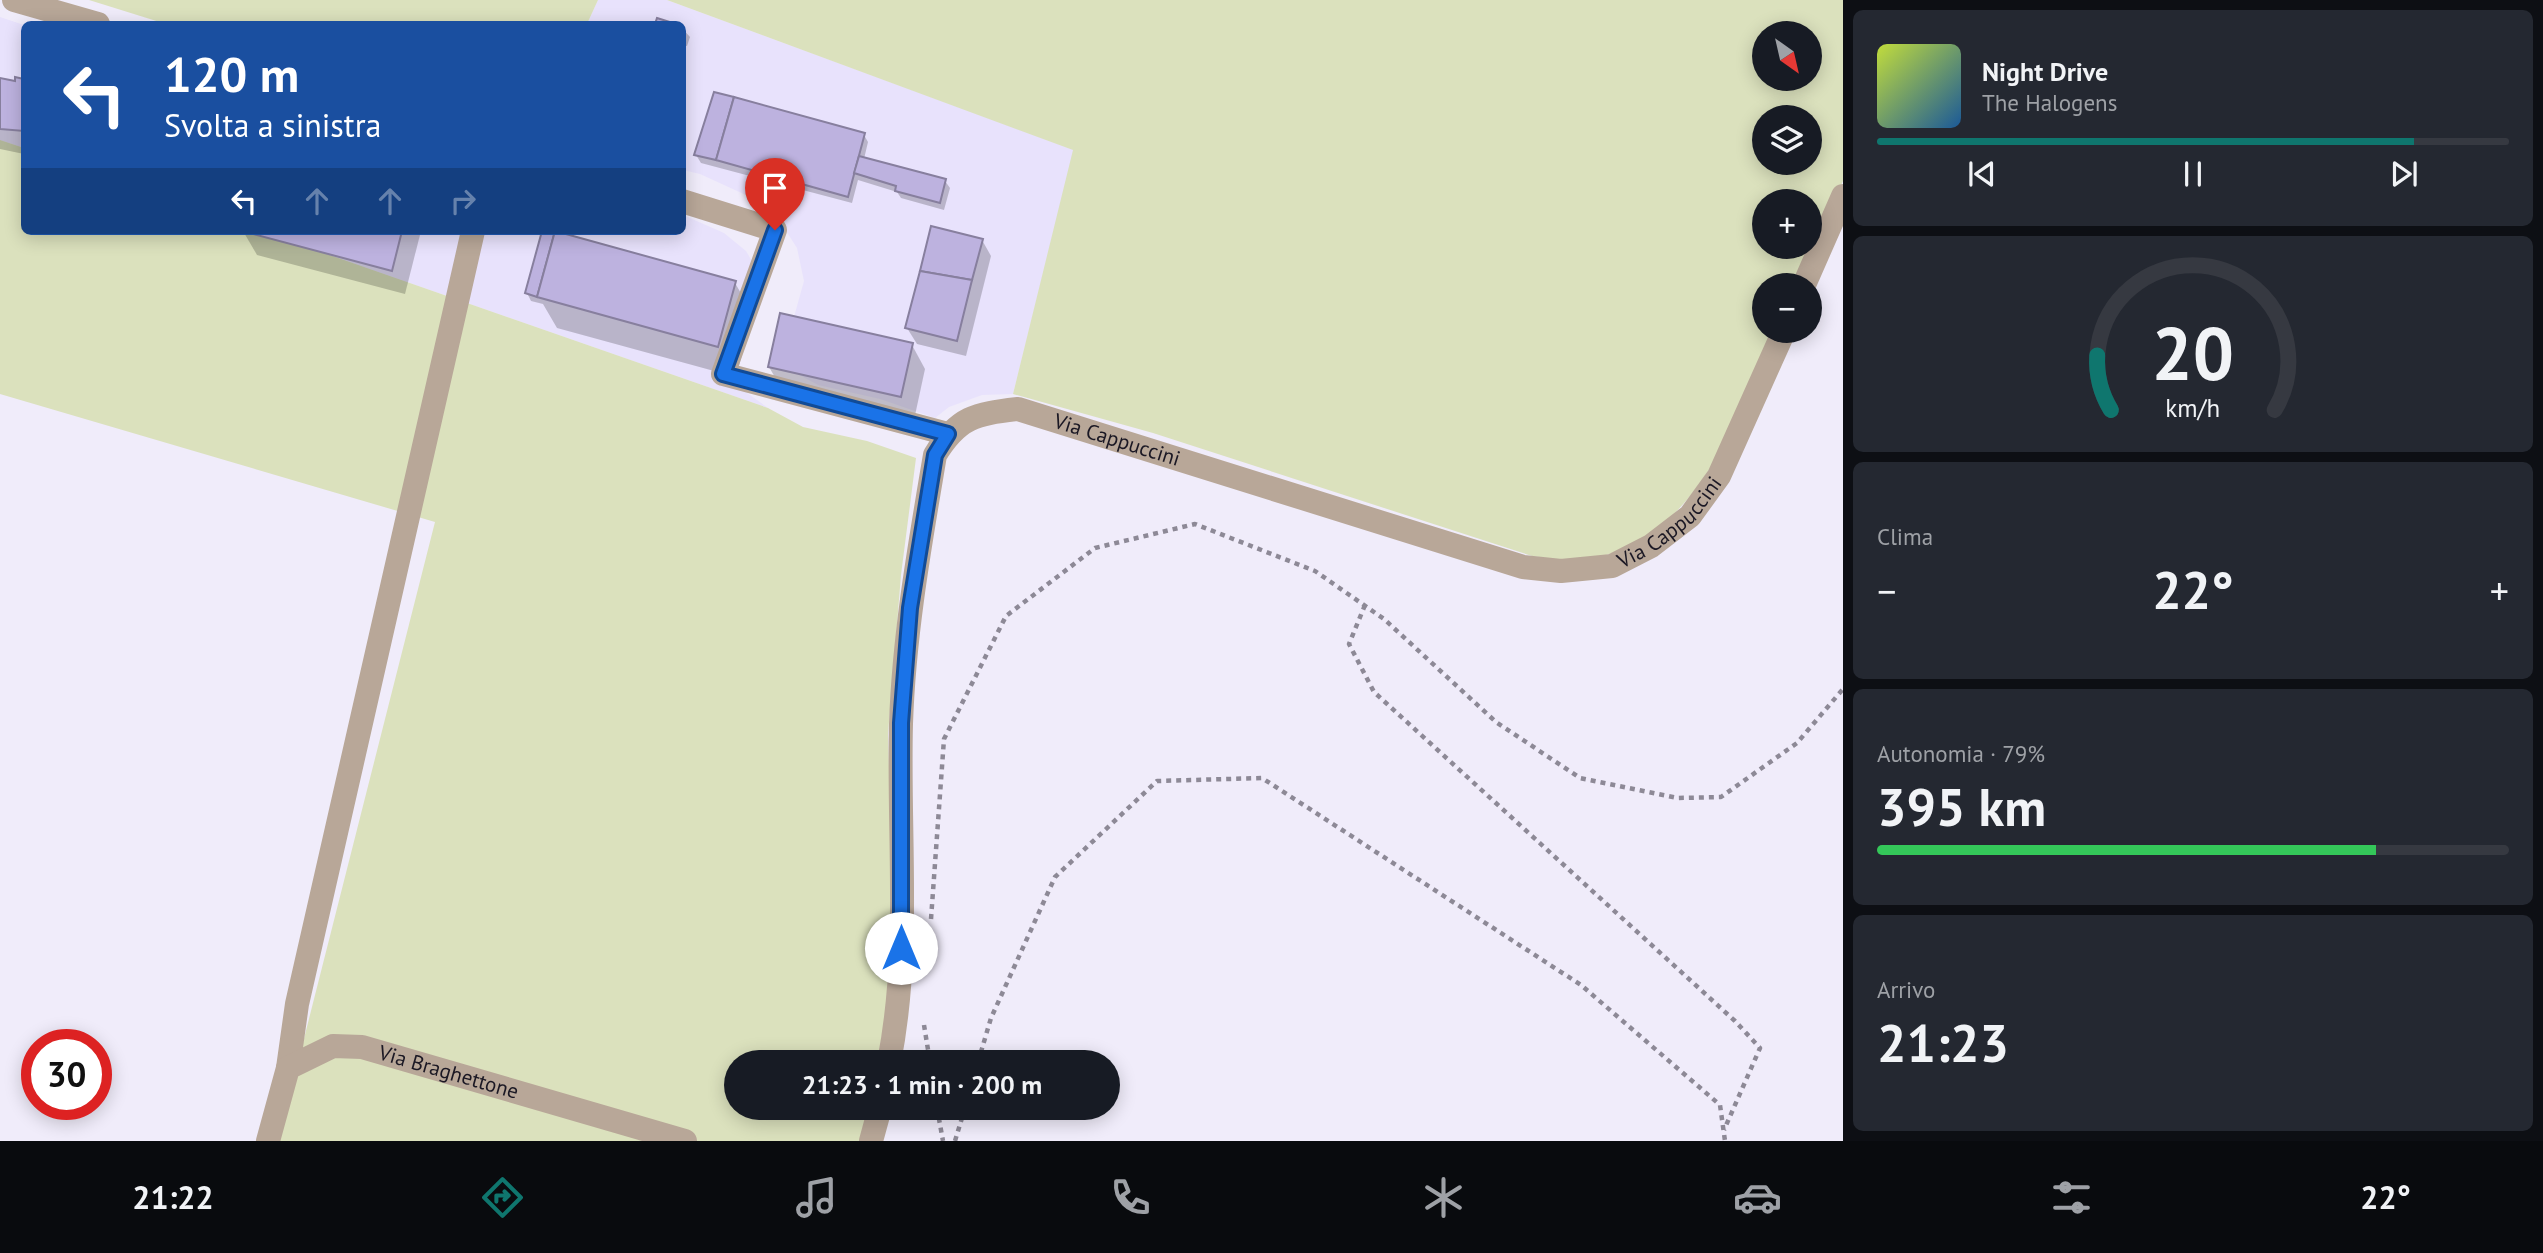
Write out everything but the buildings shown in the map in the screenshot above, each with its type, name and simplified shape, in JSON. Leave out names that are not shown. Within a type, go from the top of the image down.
[{"type":"street","points":[[14,0],[88,21]]},
{"type":"street","points":[[1809,273],[1843,196]]},
{"type":"street","points":[[686,202],[775,230],[723,374],[948,434],[935,455],[910,608],[901,723],[901,948],[896,1028],[891,1050]]},
{"type":"street","points":[[268,1141],[288,1068],[297,1003],[472,235]]},
{"type":"street","name":"Via Cappuccini","points":[[948,434],[982,414],[1018,409],[1523,567],[1561,571],[1612,566],[1651,546],[1690,516],[1705,496],[1719,477],[1779,343]]},
{"type":"street","name":"Via Braghettone","points":[[288,1068],[333,1046],[362,1047],[685,1141]]},
{"type":"street","points":[[871,1141],[877,1120]]},
{"type":"path","points":[[931,930],[944,739],[1006,616],[1095,548],[1195,524],[1315,570],[1384,619],[1496,722],[1580,778],[1678,798],[1721,797],[1797,743],[1843,689]]},
{"type":"path","points":[[1365,605],[1349,645],[1374,692],[1735,1021],[1760,1048],[1723,1131]]},
{"type":"path","points":[[982,1050],[991,1018],[1055,877],[1157,781],[1262,778],[1581,985],[1720,1105],[1725,1141]]},
{"type":"path","points":[[925,1011],[928,1050]]},
{"type":"path","points":[[939,1120],[943,1141]]},
{"type":"path","points":[[955,1141],[961,1120]]},
{"type":"shaded area","points":[[598,0],[667,0],[1074,150],[1013,394],[982,395],[949,407],[935,418],[880,399],[818,385],[790,370],[782,360],[804,281],[797,248],[781,223],[748,196],[700,174],[686,171],[686,21],[588,21]]},
{"type":"shaded area","points":[[0,17],[21,24],[21,147],[0,140]]},
{"type":"shaded area","points":[[686,216],[724,233],[746,251],[756,268],[738,351],[737,377],[743,390],[768,408],[272,235],[686,235]]},
{"type":"green space","points":[[89,0],[598,0],[588,21],[156,21]]},
{"type":"green space","points":[[667,0],[1843,0],[1843,181],[1822,227],[1822,189],[1752,189],[1752,259],[1808,259],[1801,273],[1752,273],[1752,343],[1771,343],[1731,431],[1713,463],[1692,493],[1668,520],[1639,541],[1587,560],[1568,561],[1532,556],[1153,433],[1013,394],[1073,150]]},
{"type":"green space","points":[[0,140],[21,147],[21,235],[272,235],[768,408],[803,427],[867,441],[916,458],[901,575],[888,734],[893,896],[886,1015],[879,1050],[724,1050],[724,1120],[865,1120],[860,1141],[278,1141],[435,522],[0,394]]},
{"type":"route","points":[[775,230],[723,374],[948,434],[935,455],[910,608],[901,723],[901,948]]}]
